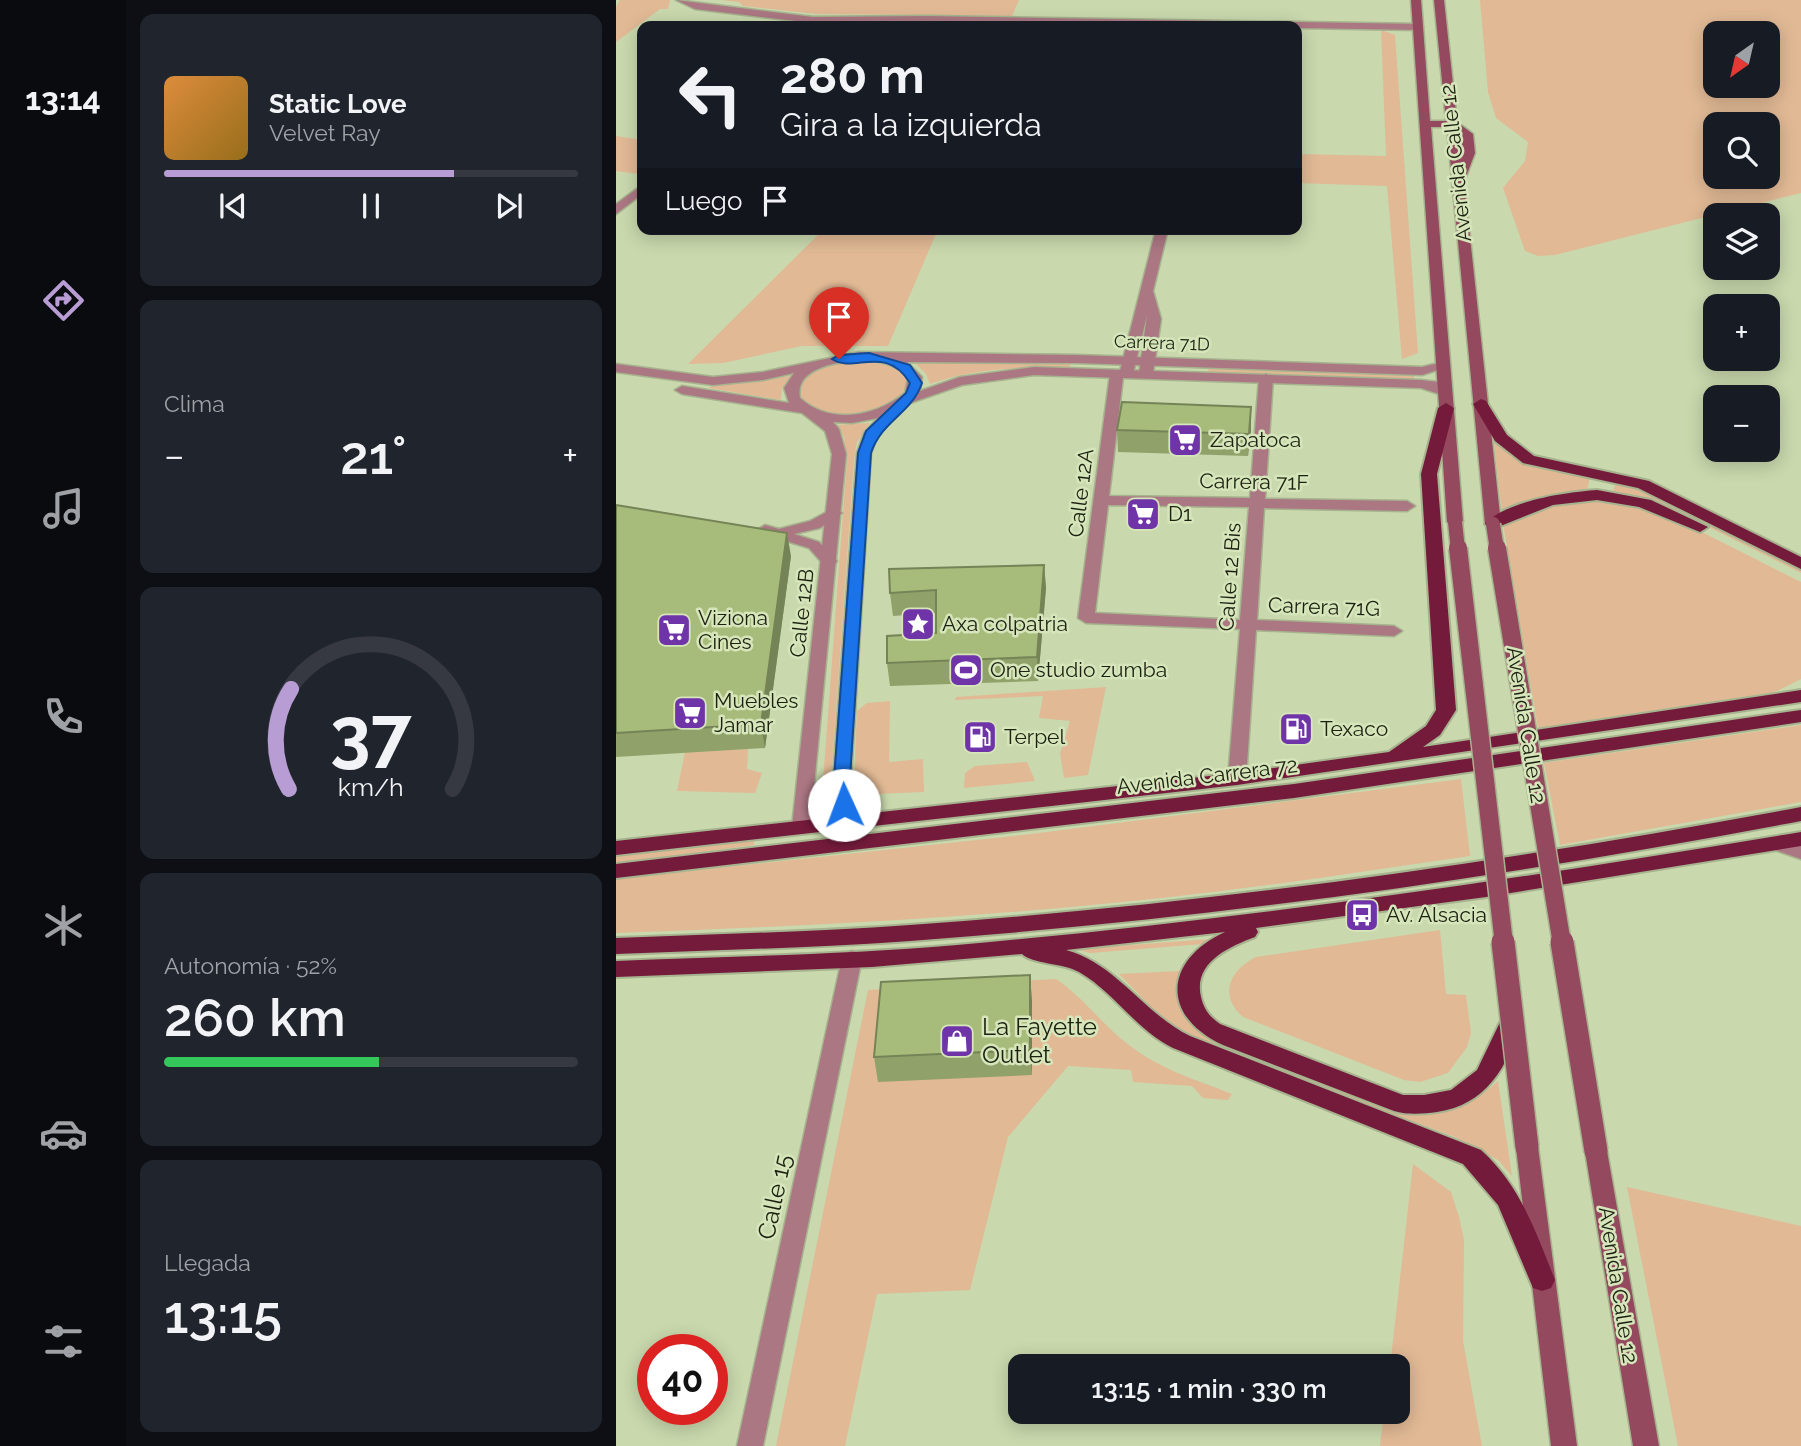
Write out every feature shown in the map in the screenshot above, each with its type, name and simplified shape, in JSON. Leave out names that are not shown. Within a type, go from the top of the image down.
[{"type":"highway","points":[[1381,760],[1417,744],[1436,729],[1446,710],[1429,474],[1446,400]]},
{"type":"highway","points":[[1481,404],[1501,438],[1512,450],[1530,460],[1643,485],[1801,564]]},
{"type":"highway","points":[[1493,524],[1542,501],[1565,496],[1634,499],[1659,507],[1801,578]]},
{"type":"highway","points":[[1769,701],[1801,686]]},
{"type":"highway","name":"Avenida Carrera 72","points":[[616,848],[1237,779],[1381,760],[1801,696]]},
{"type":"highway","name":"Avenida Carrera 72","points":[[616,872],[1307,789],[1801,716]]},
{"type":"highway","points":[[1663,717],[1743,725]]},
{"type":"highway","points":[[616,969],[852,958],[1177,908],[1454,873],[1801,814]]},
{"type":"highway","points":[[616,946],[953,941],[1054,943],[1284,919],[1371,907],[1801,839]]},
{"type":"highway","points":[[1371,907],[1454,873]]},
{"type":"highway","points":[[1284,919],[1224,940],[1189,973],[1186,991],[1194,1011],[1206,1026],[1231,1039],[1402,1104],[1429,1106],[1454,1100],[1474,1088],[1491,1071],[1503,1050],[1512,1020]]},
{"type":"highway","points":[[953,941],[1039,953],[1082,963],[1105,977],[1139,1012],[1169,1037],[1472,1157],[1490,1171],[1509,1197],[1542,1280]]},
{"type":"highway","points":[[662,944],[743,963]]},
{"type":"main road","name":"Avenida Calle 12","points":[[1416,0],[1455,522],[1542,1280],[1564,1446]]},
{"type":"main road","name":"Avenida Calle 12","points":[[1439,0],[1493,524],[1646,1446]]},
{"type":"main road","points":[[1425,124],[1452,124]]},
{"type":"street","points":[[683,1],[735,11],[828,21],[1020,21]]},
{"type":"street","points":[[1302,26],[1418,27]]},
{"type":"street","points":[[616,211],[637,192]]},
{"type":"street","name":"Calle 12A","points":[[1086,618],[1101,500],[1124,369],[1138,318],[1148,294],[1161,235]]},
{"type":"street","name":"Calle 12A","points":[[1147,368],[1154,318],[1148,294]]},
{"type":"street","name":"Carrera 71D","points":[[829,361],[859,356],[1124,369]]},
{"type":"street","points":[[867,820],[844,805],[841,793],[864,453],[871,433],[915,389],[915,377],[906,367],[880,358]]},
{"type":"street","points":[[616,368],[694,380],[734,381],[829,361]]},
{"type":"street","points":[[808,411],[790,394],[793,383],[803,372],[829,361]]},
{"type":"street","name":"Carrera 71D","points":[[808,411],[857,418],[984,375],[1034,371],[1147,368],[1431,371],[1443,366]]},
{"type":"street","name":"Carrera 71D","points":[[1147,368],[1266,379],[1433,385],[1446,400]]},
{"type":"street","name":"Calle 12 Bis","points":[[1237,779],[1266,379]]},
{"type":"street","points":[[616,380],[808,411]]},
{"type":"street","name":"Calle 12B","points":[[801,827],[839,454],[832,429],[808,411]]},
{"type":"street","name":"Carrera 71F","points":[[1101,500],[1407,506]]},
{"type":"street","points":[[774,532],[804,528],[835,513]]},
{"type":"street","points":[[748,527],[814,545],[829,561]]},
{"type":"street","name":"Carrera 71G","points":[[1086,618],[1394,631]]},
{"type":"street","points":[[1776,843],[1801,853]]},
{"type":"street","name":"Calle 15","points":[[750,1446],[852,958]]},
{"type":"shaded area","points":[[620,0],[670,0],[668,9],[660,9],[644,21],[637,21],[637,26],[616,42],[616,7]]},
{"type":"shaded area","points":[[721,0],[1019,0],[1012,16],[817,14],[743,6],[739,2]]},
{"type":"shaded area","points":[[1480,0],[1801,0],[1801,193],[1761,203],[1703,203],[1703,218],[1555,255],[1538,256],[1525,251],[1503,188],[1525,161],[1528,142],[1496,118],[1488,92]]},
{"type":"shaded area","points":[[1381,30],[1395,35],[1418,353],[1402,359],[1387,186],[1302,183],[1302,154],[1386,156]]},
{"type":"shaded area","points":[[616,136],[637,139],[637,174],[616,171]]},
{"type":"shaded area","points":[[818,235],[935,235],[888,346],[802,346],[723,363],[688,364]]},
{"type":"shaded area","points":[[851,360],[877,361],[893,366],[900,370],[909,384],[892,404],[864,414],[833,414],[819,410],[799,395],[798,387],[811,374]]},
{"type":"shaded area","points":[[913,361],[1070,364],[1070,368],[999,370],[930,384],[926,374]]},
{"type":"shaded area","points":[[1209,368],[1414,375],[1414,379],[1208,372]]},
{"type":"shaded area","points":[[792,376],[782,388],[781,400],[709,388],[712,384]]},
{"type":"shaded area","points":[[870,423],[857,442],[854,460],[830,794],[822,795],[847,460],[844,437],[836,425]]},
{"type":"shaded area","points":[[1493,434],[1511,454],[1523,461],[1549,469],[1590,475],[1587,491],[1538,498],[1502,514]]},
{"type":"shaded area","points":[[1617,480],[1642,488],[1801,568],[1801,573],[1664,505],[1612,493]]},
{"type":"shaded area","points":[[1591,498],[1634,503],[1680,521],[1801,582],[1801,679],[1775,692],[1538,728],[1503,524],[1545,504]]},
{"type":"shaded area","points":[[1106,687],[1088,775],[1064,778],[1060,754],[1070,721],[1039,718],[1043,696],[955,700],[956,697]]},
{"type":"shaded area","points":[[890,701],[889,762],[923,759],[924,792],[875,794],[854,782],[857,711],[867,703]]},
{"type":"shaded area","points":[[1801,725],[1801,802],[1560,845],[1544,763]]},
{"type":"shaded area","points":[[748,749],[747,769],[762,773],[755,793],[677,791],[685,752]]},
{"type":"shaded area","points":[[1027,762],[1035,781],[964,788],[965,773],[975,766]]},
{"type":"shaded area","points":[[1461,779],[1470,856],[1245,888],[1065,908],[840,923],[616,933],[616,879],[1031,834]]},
{"type":"shaded area","points":[[754,840],[754,845],[616,864],[616,856]]},
{"type":"shaded area","points":[[1440,930],[1446,994],[1466,995],[1471,1033],[1467,1047],[1448,1073],[1420,1082],[1404,1080],[1243,1017],[1231,1000],[1230,984],[1234,976],[1256,957]]},
{"type":"shaded area","points":[[1212,939],[1203,944],[1090,953],[1076,949]]},
{"type":"shaded area","points":[[1180,971],[1179,989],[1184,1008],[1418,1113],[1441,1111],[1461,1105],[1498,1081],[1512,1176],[1498,1160],[1455,1137],[1199,1041],[1158,1014],[1119,974]]},
{"type":"shaded area","points":[[1056,979],[1119,1037],[1153,1061],[1232,1094],[1228,1100],[1203,1098],[1192,1086],[1133,1082],[1131,1070],[1068,1066],[1008,1137],[970,1290],[877,1294],[845,1446],[776,1446],[868,990]]},
{"type":"shaded area","points":[[1413,1164],[1451,1192],[1459,1217],[1464,1240],[1463,1341],[1482,1446],[1380,1446],[1383,1424],[1410,1424],[1410,1354],[1391,1354]]},
{"type":"shaded area","points":[[1627,1187],[1801,1226],[1801,1446],[1678,1446]]},
{"type":"building","points":[[1122,402],[1251,407],[1249,434],[1117,430]]},
{"type":"building","points":[[616,505],[787,533],[761,724],[616,733]]},
{"type":"building","points":[[1044,565],[1037,657],[887,663],[887,636],[936,633],[936,590],[890,593],[889,569]]},
{"type":"building","name":"La Fayette Outlet","points":[[1030,975],[1030,1050],[874,1057],[881,982]]},
{"type":"place","name":"Zapatoca","points":[[1185,440]]},
{"type":"place","name":"D1","points":[[1143,514]]},
{"type":"place","name":"Axa colpatria","points":[[918,624]]},
{"type":"place","name":"Viziona Cines","points":[[674,630]]},
{"type":"place","name":"One studio zumba","points":[[966,670]]},
{"type":"place","name":"Muebles Jamar","points":[[690,713]]},
{"type":"place","name":"Texaco","points":[[1296,729]]},
{"type":"place","name":"Terpel","points":[[980,737]]},
{"type":"place","name":"Av. Alsacia","points":[[1362,915]]},
{"type":"place","name":"La Fayette Outlet","points":[[957,1041]]},
{"type":"route","points":[[839,359],[859,356],[890,360],[906,367],[915,377],[916,383],[912,395],[886,416],[871,433],[864,453],[841,793],[844,805]]}]
